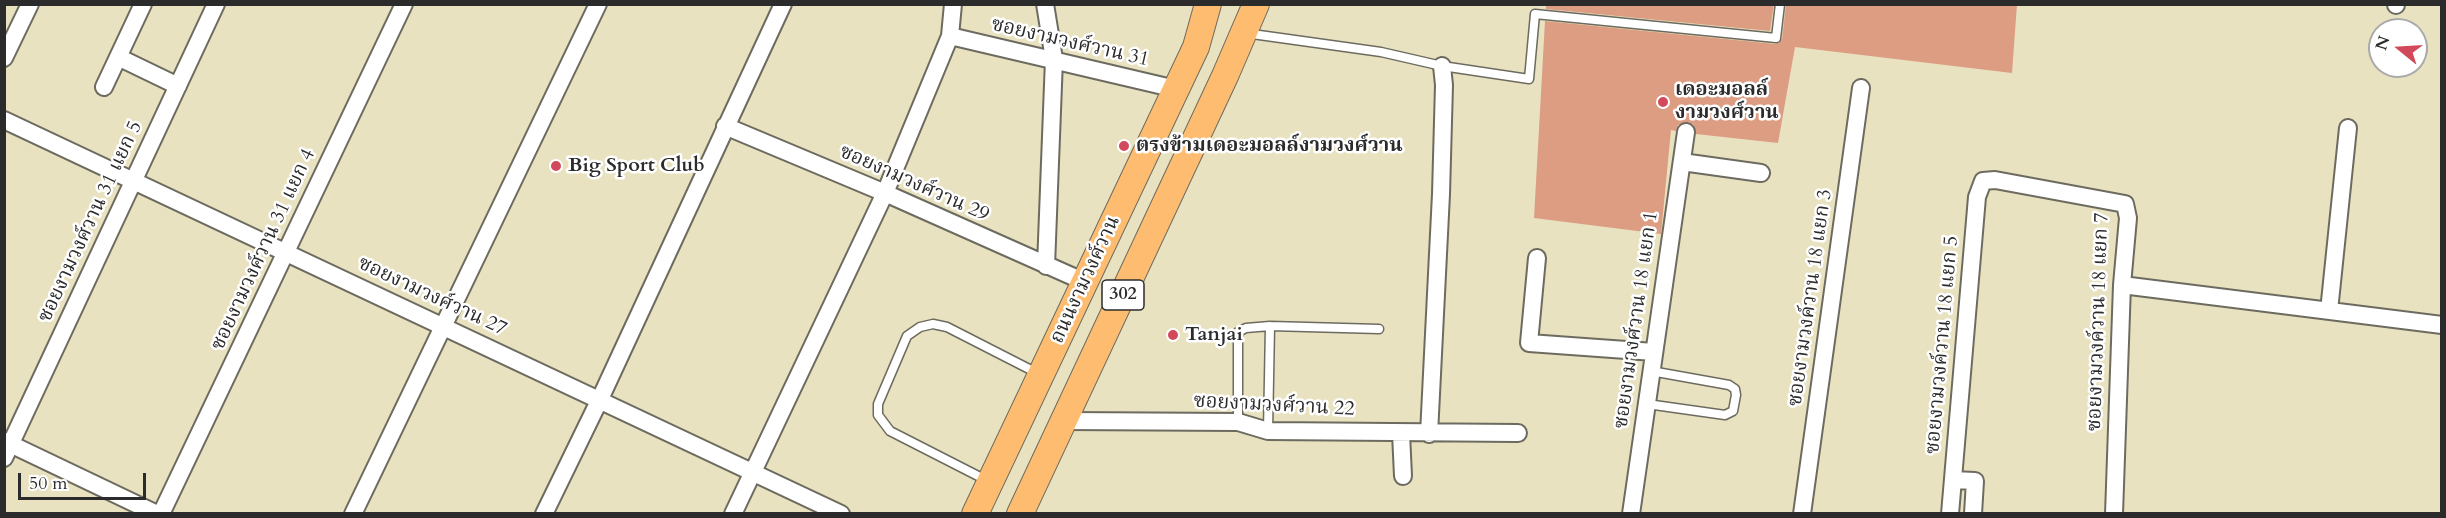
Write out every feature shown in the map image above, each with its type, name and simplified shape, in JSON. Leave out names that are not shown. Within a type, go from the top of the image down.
[{"type":"main road","name":"ถนนงามวงศ์วาน","points":[[1196,47],[1208,4]]},
{"type":"main road","name":"ถนนงามวงศ์วาน","points":[[975,513],[1042,376],[1196,47],[1220,4]]},
{"type":"main road","name":"ถนนงามวงศ์วาน","points":[[1020,513],[1225,76],[1256,4]]},
{"type":"main road","name":"ถนนงามวงศ์วาน","points":[[1225,76],[1270,4]]},
{"type":"street","points":[[4,58],[30,4]]},
{"type":"street","points":[[104,87],[143,4]]},
{"type":"street","name":"ซอยงามวงศ์วาน 31 แยก 5","points":[[7,448],[216,4]]},
{"type":"street","name":"ซอยงามวงศ์วาน 31 แยก 4","points":[[161,513],[404,4]]},
{"type":"street","points":[[352,513],[445,326],[598,4]]},
{"type":"street","points":[[544,513],[600,399],[783,4]]},
{"type":"street","points":[[733,513],[885,193],[950,36],[953,4]]},
{"type":"street","points":[[1045,4],[1054,59],[1046,266]]},
{"type":"street","name":"ซอยงามวงศ์วาน 31","points":[[950,36],[1176,89]]},
{"type":"street","points":[[118,57],[178,86]]},
{"type":"street","points":[[1429,434],[1441,194],[1444,85],[1442,66]]},
{"type":"street","name":"ซอยงามวงค์วาน 18 แยก 3","points":[[1802,513],[1861,88]]},
{"type":"street","name":"ซอยงามวงศ์วาน 27","points":[[4,120],[841,513]]},
{"type":"street","name":"ซอยงามวงศ์วาน 29","points":[[725,126],[885,193],[1085,282]]},
{"type":"street","points":[[2329,311],[2348,128]]},
{"type":"street","name":"ซอยงามวงศ์วาน 18 แยก 1","points":[[1631,513],[1686,132]]},
{"type":"street","points":[[1682,162],[1761,173]]},
{"type":"street","name":"ซอยงามวงค์วาน 18 แยก 7","points":[[1983,180],[1995,180],[2125,204],[2128,218],[2122,285],[2114,513]]},
{"type":"street","name":"ซอยงามวงค์วาน 18 แยก 5","points":[[1950,513],[1977,197],[1983,180]]},
{"type":"street","points":[[1538,258],[1529,343],[1654,352]]},
{"type":"street","points":[[2122,285],[2442,325]]},
{"type":"street","name":"ซอยงามวงศ์วาน 22","points":[[1064,422],[1238,422],[1268,431],[1518,433]]},
{"type":"street","points":[[1401,433],[1403,476]]},
{"type":"street","points":[[7,448],[156,513]]},
{"type":"street","points":[[1953,480],[1975,481],[1973,513]]},
{"type":"lane","points":[[1252,34],[1382,52],[1442,66],[1529,79],[1535,14],[1776,38],[1780,4]]},
{"type":"lane","points":[[990,482],[890,431],[878,415],[878,404],[907,336],[920,327],[933,324],[947,327],[1042,376]]},
{"type":"lane","points":[[1268,431],[1270,326]]},
{"type":"lane","points":[[1238,422],[1237,336],[1246,327],[1379,329]]},
{"type":"lane","points":[[1647,404],[1725,415],[1733,411],[1736,395],[1735,389],[1729,385],[1651,371]]},
{"type":"building","points":[[1546,4],[1774,4],[1770,31],[1546,9]]},
{"type":"building","name":"เดอะมอลล์ งามวงศ์วาน","points":[[1786,4],[2017,4],[2012,73],[1795,47],[1778,143],[1696,134],[1693,124],[1687,122],[1678,125],[1676,131],[1671,130],[1661,234],[1534,218],[1545,21],[1776,44],[1782,39]]},
{"type":"place","name":"เดอะมอลล์ งามวงศ์วาน","points":[[1663,102]]},
{"type":"place","name":"ตรงข้ามเดอะมอลล์งามวงศ์วาน","points":[[1124,146]]},
{"type":"place","name":"Big Sport Club","points":[[556,166]]},
{"type":"place","name":"Tanjai","points":[[1173,335]]}]
